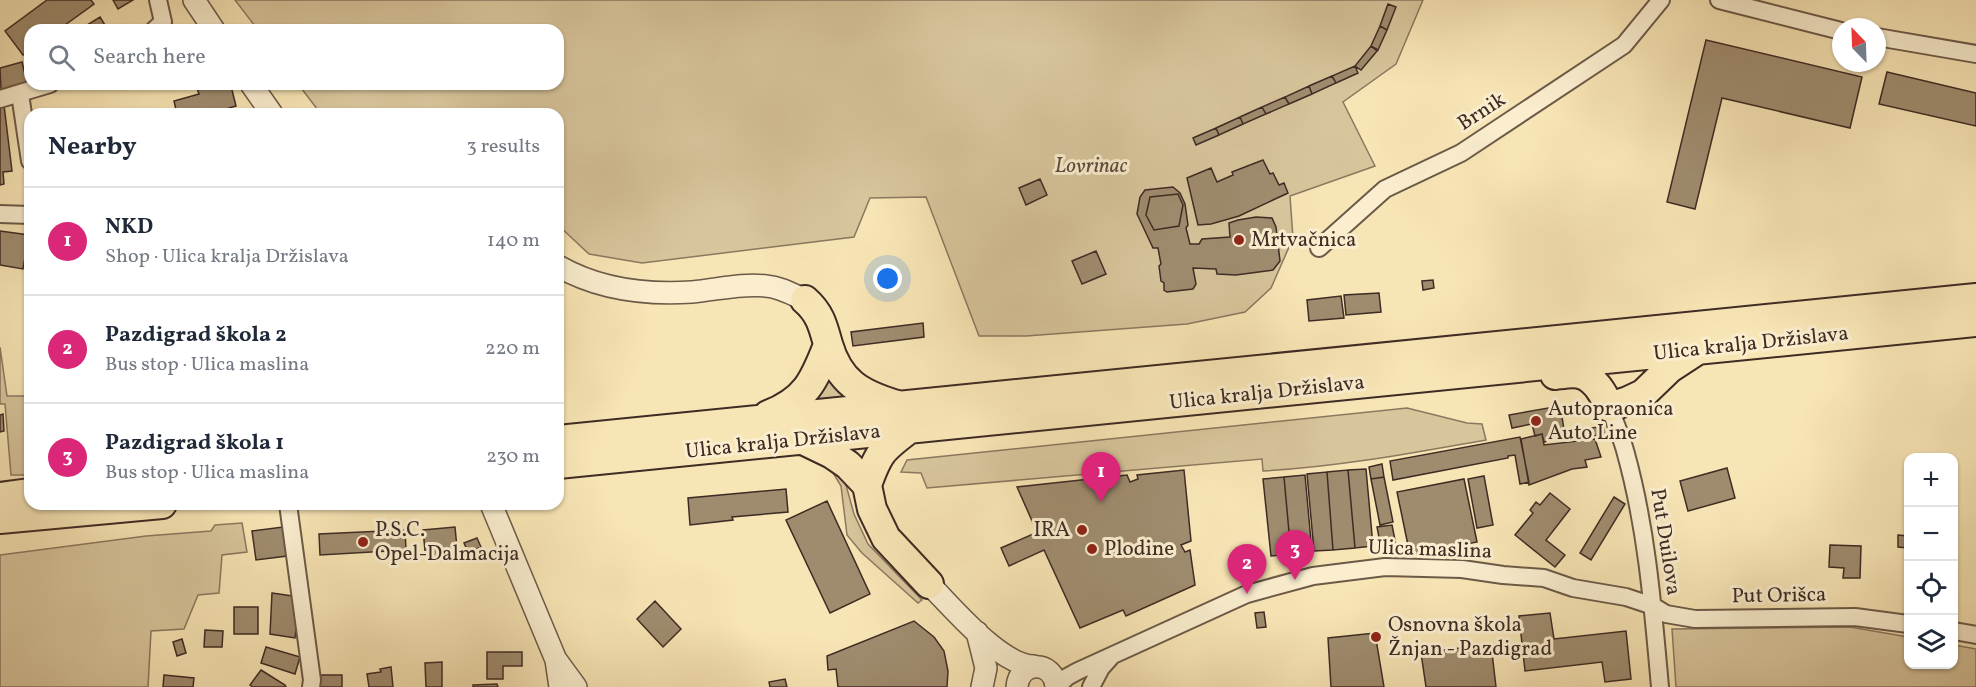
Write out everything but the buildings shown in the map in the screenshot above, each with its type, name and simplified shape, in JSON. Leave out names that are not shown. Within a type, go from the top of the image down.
[{"type":"highway","name":"Ulica kralja Držislava","points":[[564,463],[803,440],[905,418],[1646,343],[1976,298]]},
{"type":"highway","points":[[805,300],[819,315],[836,368],[852,385],[905,418],[890,444],[877,458],[867,485]]},
{"type":"highway","name":"Ulica kralja Držislava","points":[[1646,343],[1699,350],[1976,322]]},
{"type":"highway","points":[[754,420],[786,408],[804,392],[818,372],[828,345]]},
{"type":"highway","name":"Ulica kralja Držislava","points":[[564,439],[754,420],[905,418],[1484,370],[1606,347]]},
{"type":"highway","points":[[1484,370],[1502,380],[1578,373],[1599,388],[1609,406],[1642,394],[1670,368],[1699,350]]},
{"type":"highway","points":[[803,440],[832,454],[848,465],[867,485],[872,509],[886,538],[929,584]]},
{"type":"highway","points":[[0,497],[24,494]]},
{"type":"highway","points":[[0,519],[103,510]]},
{"type":"highway","points":[[0,532],[56,524],[93,511]]},
{"type":"street","points":[[158,0],[158,24]]},
{"type":"street","points":[[194,0],[210,24]]},
{"type":"street","name":"Brnik","points":[[1319,248],[1385,189],[1461,153],[1624,45],[1661,0]]},
{"type":"street","points":[[1719,0],[1832,28]]},
{"type":"street","points":[[1886,39],[1976,54]]},
{"type":"street","points":[[0,99],[32,90]]},
{"type":"street","points":[[255,90],[268,108]]},
{"type":"street","points":[[20,94],[24,121]]},
{"type":"street","points":[[0,214],[24,215]]},
{"type":"street","points":[[564,269],[597,284],[653,292],[689,292],[765,286],[784,290],[805,300]]},
{"type":"street","name":"Put Duilova","points":[[1609,406],[1626,453],[1636,496],[1653,606],[1660,687]]},
{"type":"street","points":[[289,510],[312,680],[310,687]]},
{"type":"street","points":[[494,510],[556,660],[576,687]]},
{"type":"street","name":"Ulica maslina","points":[[1048,677],[1078,671],[1247,594],[1313,576],[1385,567],[1462,569],[1544,578],[1573,588],[1626,597],[1653,606]]},
{"type":"street","points":[[929,584],[1003,655],[1048,677]]},
{"type":"street","name":"Put Orišca","points":[[1653,606],[1666,614],[1695,619],[1856,617],[1904,623]]},
{"type":"street","points":[[977,631],[986,668],[982,687]]},
{"type":"street","points":[[1958,632],[1976,635]]},
{"type":"street","points":[[1091,687],[1101,668],[1115,654]]},
{"type":"street","points":[[1003,655],[1016,685]]},
{"type":"street","points":[[556,660],[560,687]]},
{"type":"street","points":[[1016,685],[1022,672],[1048,677]]},
{"type":"green space","name":"Lovrinac","points":[[235,0],[1423,0],[1396,64],[1343,102],[1375,166],[1290,196],[1293,238],[1271,288],[1245,312],[1187,324],[1026,336],[979,336],[926,197],[870,198],[854,237],[642,263],[589,254],[564,231],[564,108],[316,108],[303,90],[564,90],[564,24],[253,24]]},
{"type":"green space","points":[[0,347],[7,396],[24,396],[24,475],[11,475],[5,404],[0,404]]},
{"type":"green space","points":[[829,371],[855,396],[837,400],[806,400]]},
{"type":"green space","points":[[1407,408],[1467,423],[1482,424],[1486,440],[1347,463],[1263,471],[1262,459],[927,488],[921,473],[901,472],[907,460]]},
{"type":"green space","points":[[829,466],[846,485],[854,514],[868,544],[922,600],[918,603],[862,553],[847,535],[841,486]]},
{"type":"green space","points":[[242,523],[247,552],[222,555],[219,593],[198,595],[184,629],[151,631],[148,687],[0,687],[0,555],[146,536],[211,531],[215,525]]},
{"type":"green space","points":[[1850,627],[1904,636],[1904,669],[1958,669],[1958,646],[1976,649],[1976,687],[1676,687],[1672,629]]},
{"type":"place","name":"Mrtvačnica","points":[[1239,240]]},
{"type":"place","name":"Autopraonica Auto Line","points":[[1536,421]]},
{"type":"place","name":"NKD","points":[[1101,502]]},
{"type":"place","name":"IRA","points":[[1082,530]]},
{"type":"place","name":"P.S.C. Opel-Dalmacija","points":[[363,542]]},
{"type":"place","name":"Plodine","points":[[1092,549]]},
{"type":"place","name":"Pazdigrad škola 1","points":[[1295,580]]},
{"type":"place","name":"Pazdigrad škola 2","points":[[1247,594]]},
{"type":"place","name":"Osnovna škola Žnjan - Pazdigrad","points":[[1376,637]]}]
